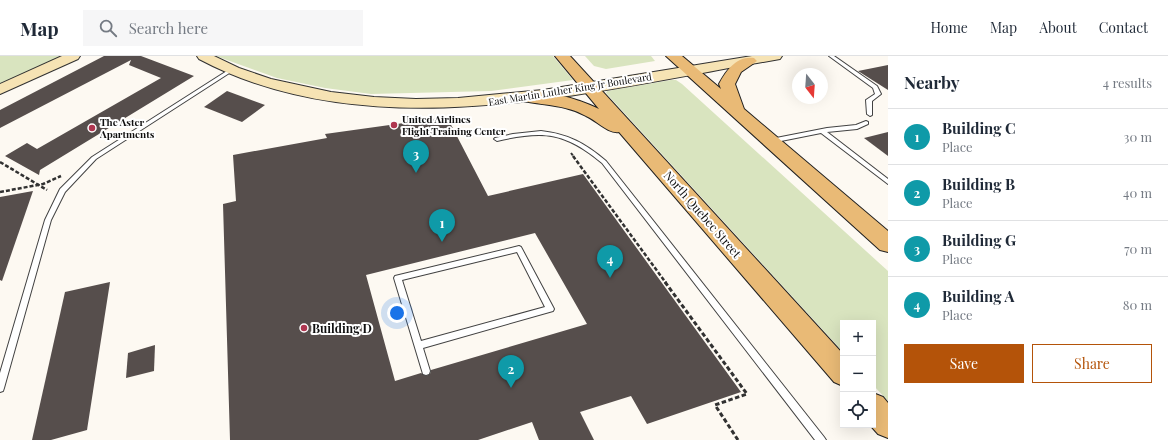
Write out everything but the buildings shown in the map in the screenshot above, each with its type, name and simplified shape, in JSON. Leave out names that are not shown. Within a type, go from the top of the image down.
[{"type":"main road","points":[[0,90],[73,56]]},
{"type":"main road","name":"East Martin Luther King Jr Boulevard","points":[[204,56],[232,70],[263,81],[307,92],[384,103],[457,104],[526,97],[775,56]]},
{"type":"main road","name":"North Quebec Street","points":[[562,56],[840,370]]},
{"type":"main road","points":[[674,56],[888,244]]},
{"type":"main road","points":[[737,112],[727,84],[735,69],[749,61]]},
{"type":"main road","points":[[526,97],[561,101],[583,106],[602,116],[644,147]]},
{"type":"main road","points":[[876,410],[888,424]]},
{"type":"lane","points":[[831,56],[871,83],[878,94],[869,100],[870,114]]},
{"type":"lane","points":[[0,388],[48,220],[62,191],[94,158],[112,144],[232,70]]},
{"type":"lane","points":[[770,141],[834,128],[851,129],[866,123]]},
{"type":"lane","points":[[822,131],[888,182]]},
{"type":"lane","points":[[497,139],[523,132],[542,132],[573,139],[591,149],[604,162],[821,440]]},
{"type":"lane","points":[[418,346],[550,309],[518,249],[398,278],[418,346],[426,371]]},
{"type":"path","points":[[568,149],[747,394],[715,405],[738,440]]},
{"type":"path","points":[[0,162],[47,190]]},
{"type":"path","points":[[0,192],[38,185],[56,176],[77,176]]},
{"type":"green space","points":[[0,56],[62,56],[0,86]]},
{"type":"green space","points":[[216,56],[553,56],[573,80],[491,91],[371,94],[325,88],[277,78]]},
{"type":"green space","points":[[585,56],[651,56],[655,61],[606,69],[594,66]]},
{"type":"green space","points":[[676,80],[888,271],[888,401],[876,388],[876,320],[840,320],[840,349],[606,93],[607,91]]},
{"type":"place","name":"United Airlines Flight Training Center","points":[[394,125]]},
{"type":"place","name":"The Aster Apartments","points":[[92,128]]},
{"type":"place","name":"Building G","points":[[416,173]]},
{"type":"place","name":"Building C","points":[[442,242]]},
{"type":"place","name":"Building A","points":[[610,278]]},
{"type":"place","name":"Building D","points":[[304,328]]},
{"type":"place","name":"Building B","points":[[511,388]]}]
